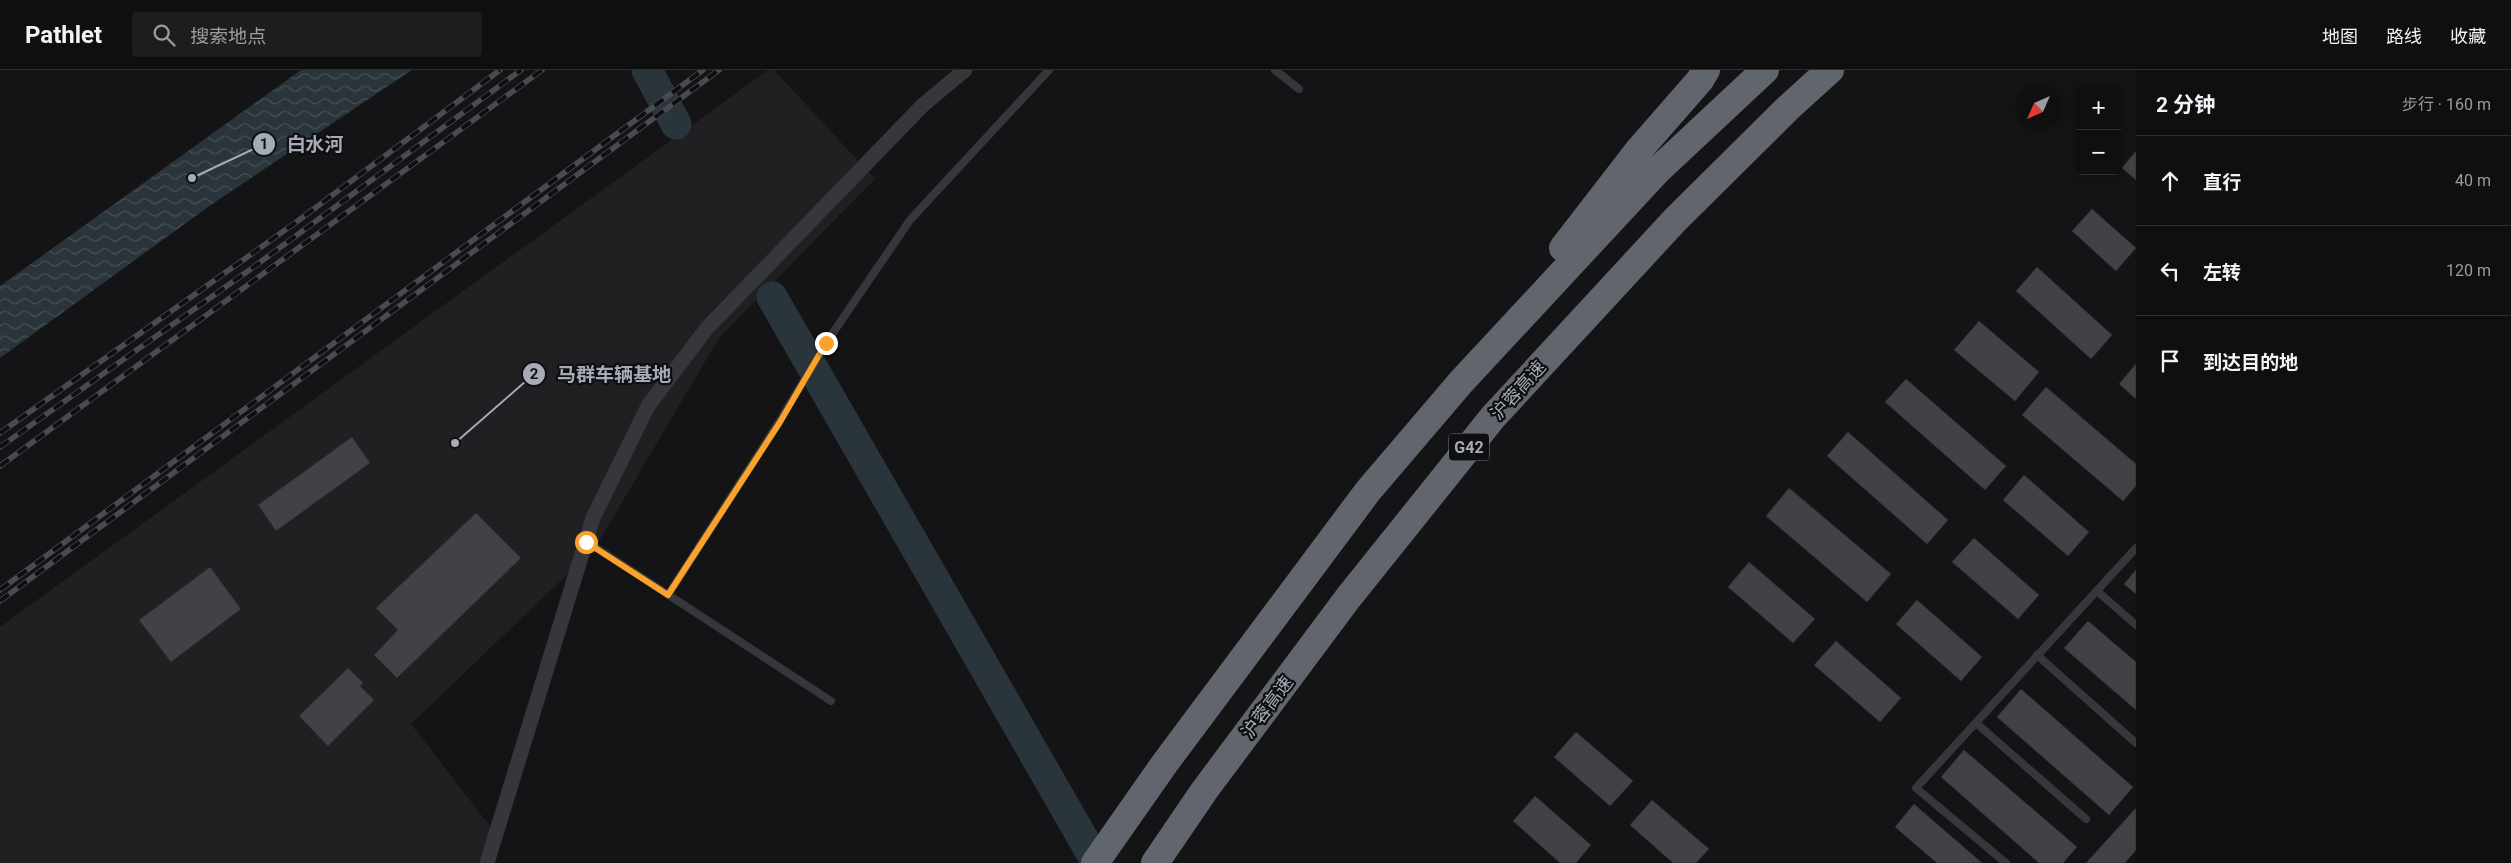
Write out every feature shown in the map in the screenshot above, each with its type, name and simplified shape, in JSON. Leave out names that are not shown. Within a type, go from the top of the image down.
[{"type":"highway","points":[[1461,382],[1638,151],[1700,80],[1706,70]]},
{"type":"highway","name":"G42","points":[[1095,863],[1165,763],[1368,491],[1461,382],[1658,170],[1765,70]]},
{"type":"highway","name":"沪蓉高速","points":[[1154,863],[1204,791],[1348,598],[1493,416],[1675,220],[1787,109],[1830,70]]},
{"type":"street","points":[[487,863],[593,518],[648,406],[707,328],[924,105],[965,70]]},
{"type":"lane","points":[[668,595],[780,422],[826,343],[910,220],[1049,70]]},
{"type":"lane","points":[[1275,70],[1299,89]]},
{"type":"lane","points":[[586,542],[831,701]]},
{"type":"lane","points":[[2006,863],[1916,788],[2136,548]]},
{"type":"lane","points":[[2097,591],[2136,625]]},
{"type":"lane","points":[[2037,656],[2136,743]]},
{"type":"lane","points":[[1976,723],[2086,819]]},
{"type":"shaded area","points":[[768,70],[774,70],[875,179],[719,338],[595,548],[411,724],[500,839],[492,863],[0,863],[0,627]]},
{"type":"water","points":[[301,70],[412,70],[208,207],[0,358],[0,286]]},
{"type":"building","points":[[2136,151],[2136,180],[2122,168]]},
{"type":"building","points":[[2092,209],[2136,248],[2116,271],[2072,231]]},
{"type":"building","points":[[2037,267],[2112,335],[2091,359],[2016,291]]},
{"type":"building","points":[[1979,321],[2039,372],[2015,401],[1954,350]]},
{"type":"building","points":[[2136,364],[2136,399],[2119,384]]},
{"type":"building","points":[[1906,379],[2006,466],[1985,490],[1885,402]]},
{"type":"building","points":[[2046,387],[2136,464],[2136,486],[2123,501],[2022,415]]},
{"type":"building","points":[[1848,432],[1948,520],[1927,544],[1827,456]]},
{"type":"building","points":[[352,437],[370,463],[276,531],[258,505]]},
{"type":"building","points":[[2024,475],[2089,532],[2068,556],[2003,500]]},
{"type":"building","points":[[1789,488],[1891,574],[1867,602],[1766,516]]},
{"type":"building","points":[[476,513],[521,558],[397,678],[374,655],[398,630],[376,608]]},
{"type":"building","points":[[1974,538],[2039,595],[2018,619],[1952,562]]},
{"type":"building","points":[[1749,562],[1815,619],[1793,643],[1728,587]]},
{"type":"building","points":[[210,567],[241,609],[171,662],[139,620]]},
{"type":"building","points":[[2136,570],[2136,594],[2124,584]]},
{"type":"building","points":[[1917,600],[1982,657],[1961,681],[1896,624]]},
{"type":"building","points":[[2088,621],[2136,662],[2136,710],[2064,648]]},
{"type":"building","points":[[1836,641],[1901,698],[1880,722],[1814,665]]},
{"type":"building","points":[[348,668],[363,683],[360,686],[374,700],[328,746],[299,716]]},
{"type":"building","points":[[2021,689],[2133,787],[2109,815],[1997,717]]},
{"type":"building","points":[[1576,732],[1633,781],[1610,806],[1554,757]]},
{"type":"building","points":[[1964,750],[2077,847],[2063,863],[2039,863],[1941,777]]},
{"type":"building","points":[[1535,796],[1591,845],[1576,863],[1560,863],[1513,821]]},
{"type":"building","points":[[1652,800],[1709,849],[1696,863],[1673,863],[1630,825]]},
{"type":"building","points":[[1914,804],[1982,863],[1937,863],[1895,827]]},
{"type":"building","points":[[2136,808],[2136,850],[2125,863],[2086,863]]},
{"type":"waterway","points":[[647,70],[676,124]]},
{"type":"waterway","points":[[772,297],[1097,863]]},
{"type":"railway","points":[[0,433],[295,223],[500,70]]},
{"type":"railway","points":[[0,447],[255,266],[521,70]]},
{"type":"railway","points":[[0,466],[542,70]]},
{"type":"railway","points":[[0,590],[703,70]]},
{"type":"railway","points":[[0,601],[719,70]]},
{"type":"place","name":"白水河","points":[[192,178]]},
{"type":"place","name":"马群车辆基地","points":[[455,443]]},
{"type":"route","points":[[586,542],[668,595],[780,422],[826,343]]}]
